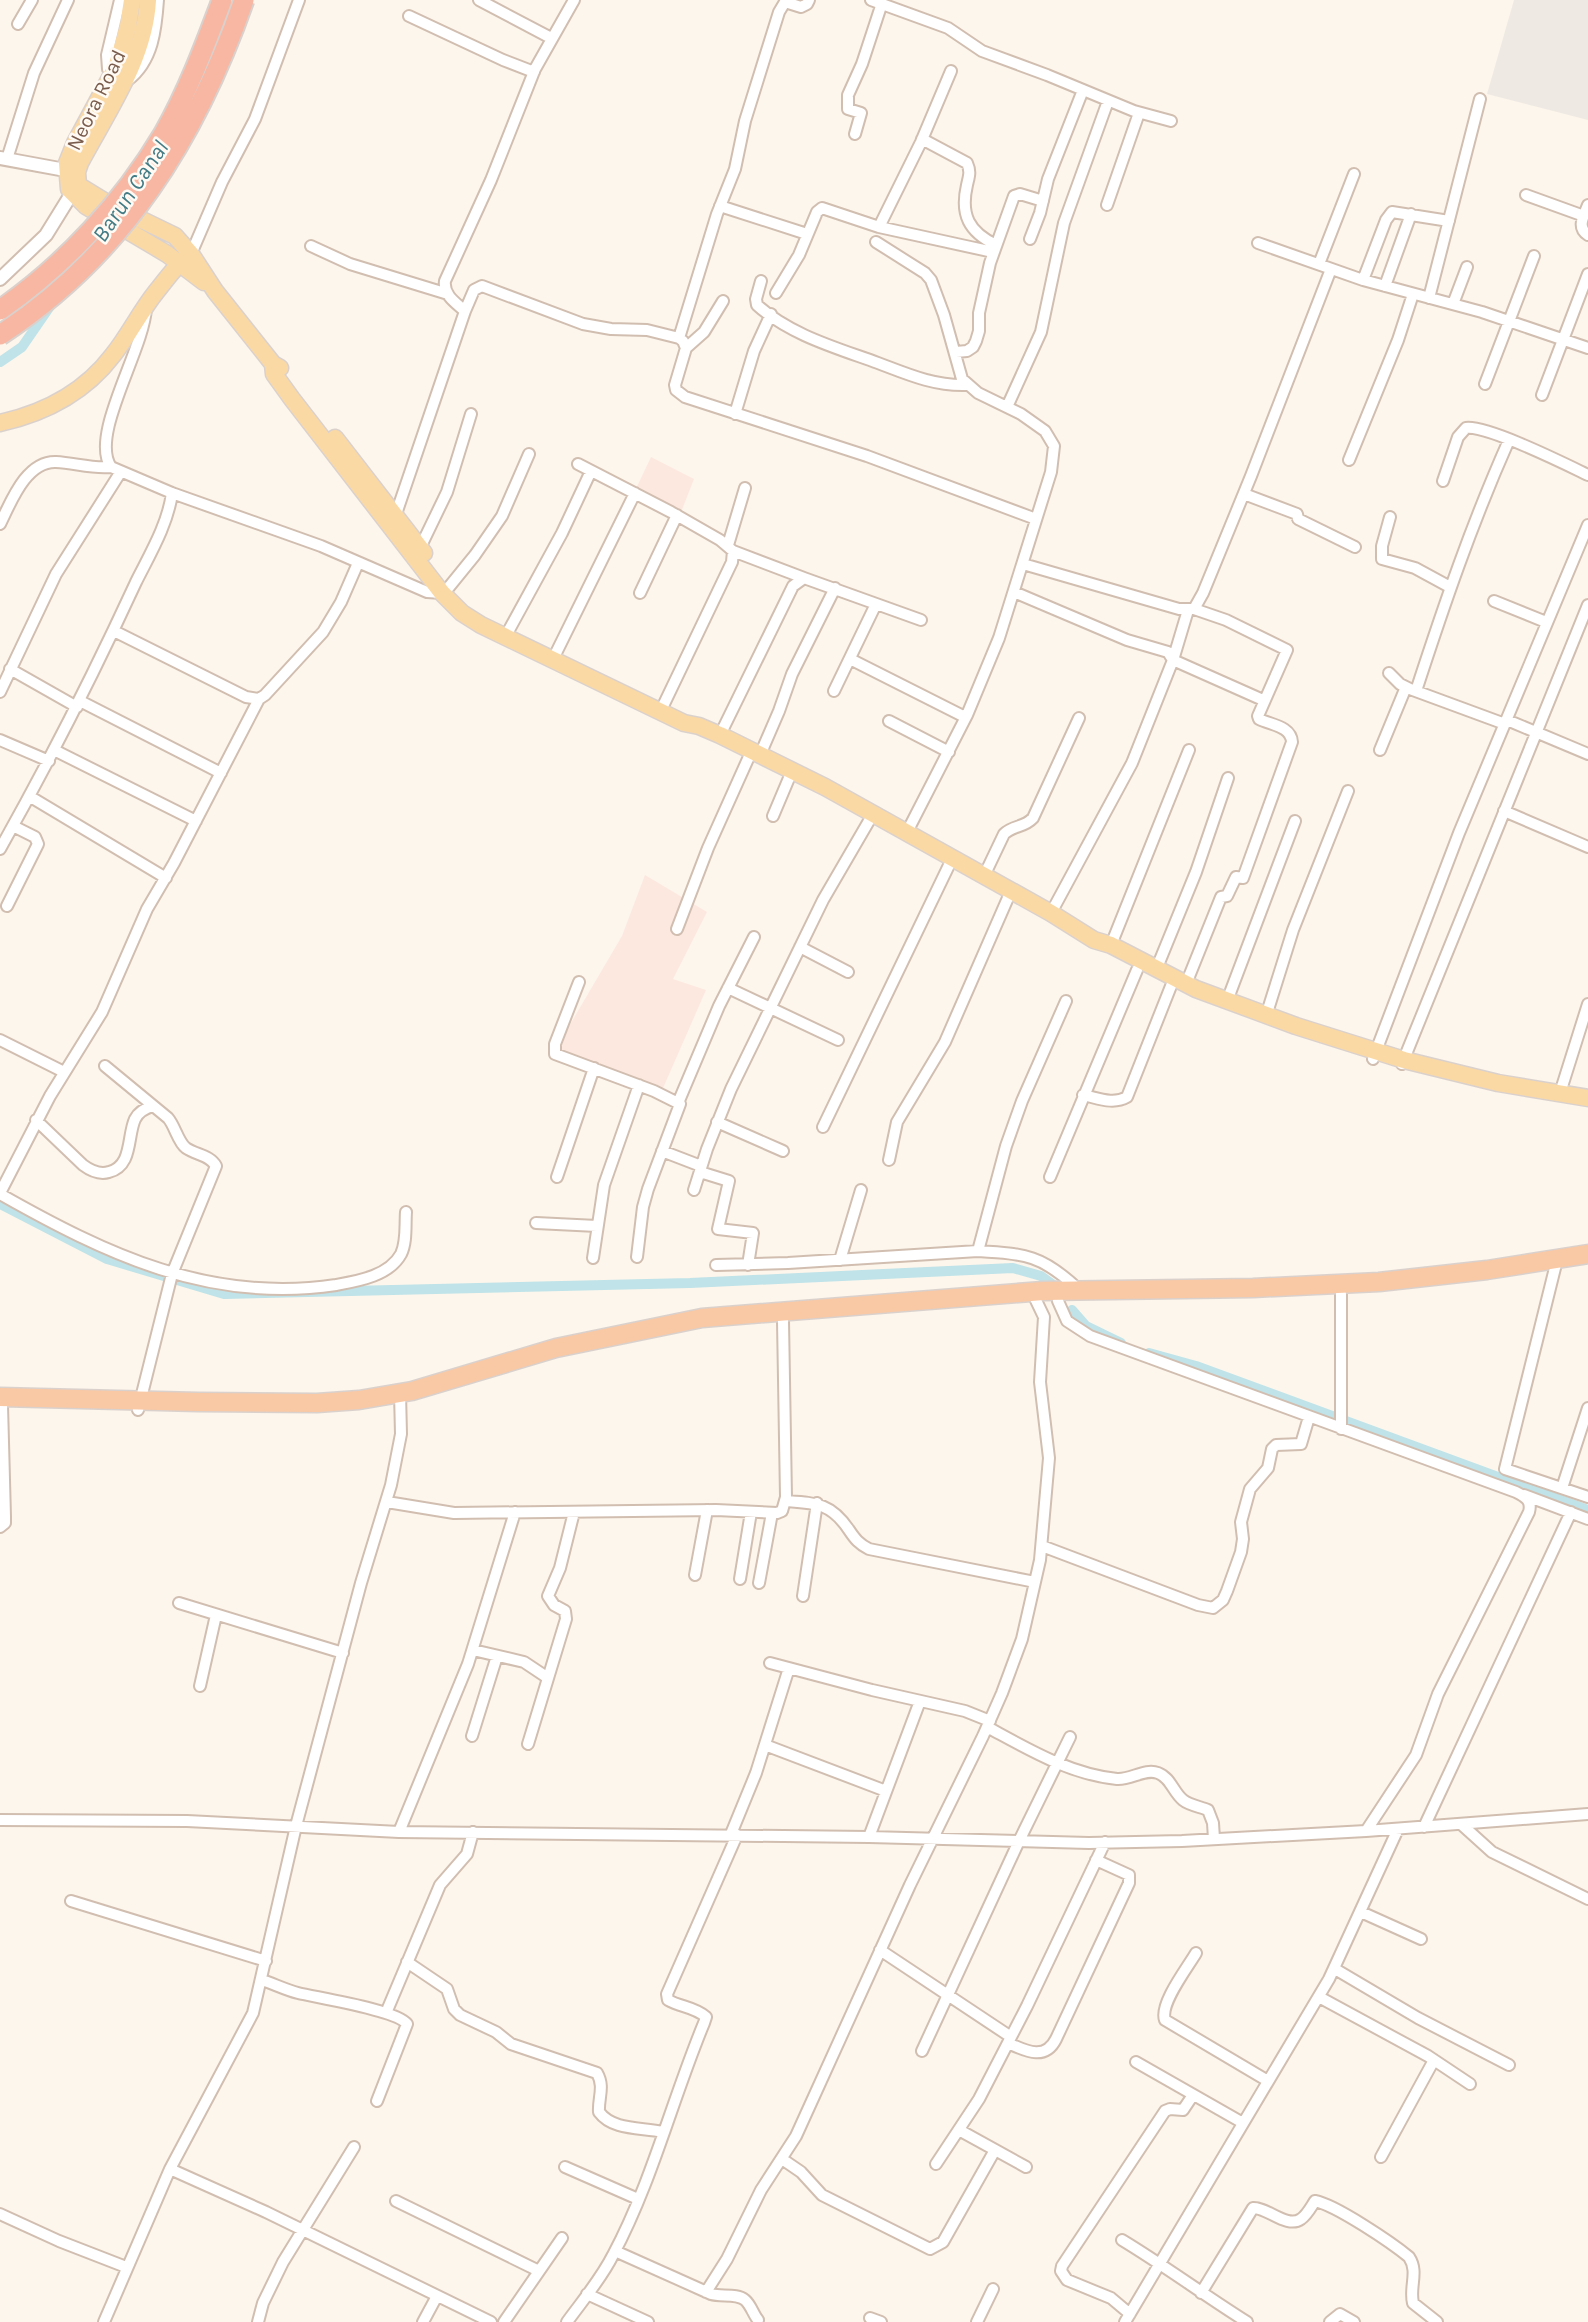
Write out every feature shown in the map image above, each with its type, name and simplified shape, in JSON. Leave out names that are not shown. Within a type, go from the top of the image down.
[{"type":"highway","points":[[0,310],[66,256],[124,192],[159,141],[180,103],[222,0]]},
{"type":"highway","points":[[0,335],[24,319],[81,272],[116,234],[161,176],[198,113],[244,0]]},
{"type":"highway","points":[[1556,1265],[1588,1254]]},
{"type":"highway","points":[[400,1399],[556,1348],[702,1318],[1035,1297],[1058,1301],[1342,1294],[1379,1286],[1556,1265],[1588,1265]]},
{"type":"highway","points":[[1,1403],[315,1411],[361,1409],[561,1358],[654,1337],[729,1325],[1035,1297],[1078,1289],[1379,1286]]},
{"type":"main road","name":"Neora Road","points":[[120,72],[132,0]]},
{"type":"main road","name":"Neora Road","points":[[120,72],[139,48],[145,28],[148,0]]},
{"type":"main road","points":[[120,72],[71,171],[78,185],[104,209],[179,257],[215,291],[273,364],[282,369],[396,513],[462,613],[481,625],[684,723],[699,726],[756,752],[1051,913],[1094,940],[1156,970],[1178,985],[1263,1024],[1496,1091],[1588,1107]]},
{"type":"main road","name":"Neora Road","points":[[71,171],[69,189],[72,193]]},
{"type":"main road","points":[[0,423],[51,407],[90,380],[115,353],[179,257],[175,236],[104,209],[86,206],[72,193]]},
{"type":"main road","points":[[273,364],[274,374],[292,399],[446,590],[475,613],[664,704],[699,726]]},
{"type":"main road","points":[[1094,940],[1104,952],[1137,970],[1374,1055]]},
{"type":"main road","points":[[1403,1063],[1588,1098]]},
{"type":"street","points":[[19,23],[32,0]]},
{"type":"street","points":[[68,0],[34,73],[4,159],[71,171]]},
{"type":"street","points":[[120,0],[107,55],[108,69],[120,72],[128,80],[136,74],[152,45],[158,0]]},
{"type":"street","points":[[179,257],[255,119],[299,0]]},
{"type":"street","points":[[479,0],[551,38]]},
{"type":"street","points":[[466,311],[448,294],[444,281],[491,180],[534,72],[574,0]]},
{"type":"street","points":[[809,0],[804,7],[789,2],[783,4],[745,121],[735,169],[720,206],[682,343],[676,390],[685,397],[867,456],[1036,519]]},
{"type":"street","points":[[855,134],[861,113],[848,109],[847,102],[862,64],[876,2],[948,28],[982,51],[1139,113],[1171,121]]},
{"type":"street","points":[[408,16],[534,72]]},
{"type":"street","points":[[879,227],[922,139],[951,71]]},
{"type":"street","points":[[1030,239],[1051,171],[1083,90]]},
{"type":"street","points":[[1429,298],[1480,99]]},
{"type":"street","points":[[1007,407],[1041,332],[1064,223],[1108,101]]},
{"type":"street","points":[[1107,205],[1139,113]]},
{"type":"street","points":[[922,139],[967,163],[970,176],[965,203],[970,226],[995,248]]},
{"type":"street","points":[[1319,264],[1354,174]]},
{"type":"street","points":[[0,279],[46,236],[72,193]]},
{"type":"street","points":[[956,352],[967,351],[976,341],[986,275],[1014,196],[1020,194],[1043,201]]},
{"type":"street","points":[[1526,195],[1586,211],[1581,226],[1582,231],[1588,235]]},
{"type":"street","points":[[720,206],[807,234]]},
{"type":"street","points":[[776,293],[799,255],[817,212],[822,208],[879,227],[995,248]]},
{"type":"street","points":[[1363,280],[1389,215],[1398,211],[1449,221]]},
{"type":"street","points":[[1385,286],[1411,214]]},
{"type":"street","points":[[876,242],[925,273],[931,280],[966,385]]},
{"type":"street","points":[[1258,243],[1363,280],[1453,304],[1588,348]]},
{"type":"street","points":[[311,246],[351,264],[448,294]]},
{"type":"street","points":[[1485,384],[1534,256]]},
{"type":"street","points":[[1453,304],[1466,267]]},
{"type":"street","points":[[1051,913],[1132,763],[1191,609],[1203,593],[1244,494],[1331,269]]},
{"type":"street","points":[[1542,395],[1588,274]]},
{"type":"street","points":[[761,281],[755,302],[771,314],[829,346],[926,380],[966,385],[1035,423],[1051,439],[1054,446],[1051,472],[999,638],[949,752],[906,834]]},
{"type":"street","points":[[396,513],[474,290],[482,286],[583,324],[611,329],[647,330],[682,343],[704,332],[723,301]]},
{"type":"street","points":[[1349,460],[1398,340],[1413,294]]},
{"type":"street","points":[[116,470],[105,454],[106,431],[142,333],[146,305]]},
{"type":"street","points":[[735,414],[754,351],[771,314]]},
{"type":"street","points":[[420,548],[447,492],[471,414]]},
{"type":"street","points":[[1443,481],[1458,437],[1466,428],[1482,429],[1588,475]]},
{"type":"street","points":[[1380,750],[1411,689],[1477,512],[1509,440]]},
{"type":"street","points":[[0,524],[21,484],[41,464],[55,462],[116,470],[291,535],[427,592],[446,590],[502,516],[529,454]]},
{"type":"street","points":[[578,464],[677,515],[730,548],[921,620]]},
{"type":"street","points":[[0,692],[56,574],[116,470]]},
{"type":"street","points":[[509,630],[592,471]]},
{"type":"street","points":[[664,704],[732,562],[730,548],[745,488]]},
{"type":"street","points":[[0,849],[114,631],[166,516],[172,493]]},
{"type":"street","points":[[556,653],[635,493]]},
{"type":"street","points":[[1244,494],[1297,514],[1298,519],[1355,547]]},
{"type":"street","points":[[639,593],[677,515]]},
{"type":"street","points":[[1390,517],[1382,546],[1382,559],[1415,568],[1450,587]]},
{"type":"street","points":[[1374,1055],[1459,833],[1588,525]]},
{"type":"street","points":[[358,563],[341,602],[323,632],[259,699],[143,917],[102,1012],[37,1120],[0,1194],[99,1247],[172,1274],[244,1288],[309,1288],[358,1281],[386,1269],[403,1250],[406,1212]]},
{"type":"street","points":[[1023,564],[1191,609],[1237,625],[1287,650],[1258,710],[1259,719],[1287,731],[1292,736],[1291,749],[1243,878],[1236,877],[1227,896],[1220,897],[1127,1097],[1121,1101],[1111,1101],[1083,1095]]},
{"type":"street","points":[[720,736],[793,586],[804,578]]},
{"type":"street","points":[[677,929],[708,848],[779,711],[792,674],[835,588]]},
{"type":"street","points":[[1014,592],[1127,640],[1168,652],[1173,660],[1263,701]]},
{"type":"street","points":[[1494,601],[1546,622]]},
{"type":"street","points":[[834,691],[876,604]]},
{"type":"street","points":[[1403,1063],[1588,605]]},
{"type":"street","points":[[114,631],[246,697],[259,699]]},
{"type":"street","points":[[850,659],[965,717]]},
{"type":"street","points":[[10,669],[221,773]]},
{"type":"street","points":[[1389,673],[1411,689],[1536,732],[1588,754]]},
{"type":"street","points":[[984,876],[1004,834],[1009,829],[1023,826],[1032,818],[1079,718]]},
{"type":"street","points":[[889,721],[949,752]]},
{"type":"street","points":[[0,740],[51,756],[196,821]]},
{"type":"street","points":[[1111,946],[1189,750]]},
{"type":"street","points":[[774,816],[792,771]]},
{"type":"street","points":[[1156,970],[1188,892],[1228,778]]},
{"type":"street","points":[[1266,1016],[1300,909],[1348,792]]},
{"type":"street","points":[[29,796],[166,878]]},
{"type":"street","points":[[1504,811],[1586,842]]},
{"type":"street","points":[[694,1190],[731,1089],[823,900],[873,814]]},
{"type":"street","points":[[1227,1001],[1296,821]]},
{"type":"street","points":[[7,906],[38,844],[35,837],[13,826]]},
{"type":"street","points":[[823,1127],[952,859]]},
{"type":"street","points":[[889,1160],[897,1122],[945,1042],[1011,891]]},
{"type":"street","points":[[637,1257],[643,1207],[680,1104],[678,1103],[754,937]]},
{"type":"street","points":[[800,947],[848,972]]},
{"type":"street","points":[[1050,1177],[1137,970]]},
{"type":"street","points":[[579,982],[554,1051],[557,1056],[678,1103]]},
{"type":"street","points":[[729,988],[838,1040]]},
{"type":"street","points":[[978,1251],[1006,1146],[1022,1101],[1066,1001]]},
{"type":"street","points":[[1560,1093],[1588,1004]]},
{"type":"street","points":[[0,1040],[64,1072]]},
{"type":"street","points":[[105,1066],[172,1123],[184,1147],[214,1161],[216,1166],[172,1274],[140,1405]]},
{"type":"street","points":[[557,1177],[594,1069]]},
{"type":"street","points":[[593,1258],[611,1163],[639,1086]]},
{"type":"street","points":[[37,1120],[83,1165],[91,1171],[105,1173],[121,1164],[135,1118],[145,1108],[153,1106]]},
{"type":"street","points":[[717,1122],[783,1151]]},
{"type":"street","points":[[662,1151],[729,1181],[718,1229],[753,1233],[748,1265]]},
{"type":"street","points":[[840,1260],[861,1190]]},
{"type":"street","points":[[536,1223],[597,1226]]},
{"type":"street","points":[[716,1265],[978,1251],[1003,1252],[1038,1259],[1060,1272],[1078,1289]]},
{"type":"street","points":[[1500,1486],[1556,1265]]},
{"type":"street","points":[[1341,1424],[1342,1294]]},
{"type":"street","points":[[706,2292],[727,2259],[761,2190],[799,2129],[932,1838],[989,1724],[1021,1639],[1042,1546],[1049,1458],[1040,1382],[1044,1317],[1035,1297]]},
{"type":"street","points":[[1058,1301],[1067,1321],[1090,1336],[1309,1417],[1341,1424],[1588,1518]]},
{"type":"street","points":[[387,1502],[447,1512],[782,1511],[786,1501],[783,1321]]},
{"type":"street","points":[[104,2322],[170,2169],[253,2013],[296,1826],[361,1583],[387,1502],[401,1434],[400,1399]]},
{"type":"street","points":[[0,1527],[5,1524],[1,1403]]},
{"type":"street","points":[[1562,1488],[1588,1408]]},
{"type":"street","points":[[1042,1546],[1198,1605],[1213,1608],[1223,1600],[1241,1552],[1241,1522],[1250,1489],[1268,1468],[1272,1449],[1276,1445],[1301,1444],[1309,1417]]},
{"type":"street","points":[[1505,1469],[1588,1497]]},
{"type":"street","points":[[1366,1831],[1422,1743],[1441,1688],[1529,1512],[1531,1506],[1524,1495]]},
{"type":"street","points":[[786,1501],[817,1503],[832,1511],[858,1542],[869,1549],[1035,1582]]},
{"type":"street","points":[[803,1596],[817,1503]]},
{"type":"street","points":[[695,1575],[707,1510]]},
{"type":"street","points":[[528,1744],[567,1614],[554,1605],[548,1596],[560,1569],[573,1512]]},
{"type":"street","points":[[740,1579],[751,1512]]},
{"type":"street","points":[[399,1832],[473,1650],[515,1513]]},
{"type":"street","points":[[759,1583],[772,1513]]},
{"type":"street","points":[[1424,1827],[1571,1513]]},
{"type":"street","points":[[179,1603],[343,1653]]},
{"type":"street","points":[[200,1686],[216,1615]]},
{"type":"street","points":[[473,1650],[524,1662],[548,1678]]},
{"type":"street","points":[[472,1736],[497,1656]]},
{"type":"street","points":[[770,1663],[965,1711],[1058,1763],[1090,1774],[1116,1779],[1132,1778],[1147,1772],[1161,1774],[1169,1779],[1183,1800],[1208,1810],[1213,1823],[1214,1839]]},
{"type":"street","points":[[567,2322],[615,2251],[638,2199],[706,2017],[700,2012],[673,2003],[668,2000],[667,1994],[734,1835],[789,1668]]},
{"type":"street","points":[[869,1837],[920,1701]]},
{"type":"street","points":[[922,2050],[1070,1737]]},
{"type":"street","points":[[765,1745],[886,1791]]},
{"type":"street","points":[[0,1820],[187,1821],[399,1832],[1105,1842],[1366,1831],[1588,1814]]},
{"type":"street","points":[[1461,1824],[1492,1852],[1588,1899]]},
{"type":"street","points":[[1193,2095],[1183,2110],[1165,2111],[1062,2266],[1061,2271],[1067,2280],[1111,2298],[1128,2318],[1335,1969],[1398,1829]]},
{"type":"street","points":[[386,2013],[440,1885],[467,1854],[473,1832]]},
{"type":"street","points":[[936,2164],[979,2099],[1105,1842]]},
{"type":"street","points":[[880,1950],[948,1994],[1009,2040],[1029,2052],[1047,2052],[1056,2039],[1129,1883],[1129,1875],[1126,1872],[1096,1860]]},
{"type":"street","points":[[71,1901],[266,1961]]},
{"type":"street","points":[[1361,1912],[1421,1939]]},
{"type":"street","points":[[1196,1953],[1166,2002],[1163,2014],[1165,2020],[1268,2081]]},
{"type":"street","points":[[407,1962],[447,1989],[454,2009],[460,2015],[496,2032],[511,2044],[597,2073],[601,2079],[602,2092],[599,2112],[607,2121],[663,2132]]},
{"type":"street","points":[[1335,1969],[1418,2018],[1509,2065]]},
{"type":"street","points":[[262,1980],[296,1992],[386,2013],[404,2020],[407,2024],[377,2101]]},
{"type":"street","points":[[1318,1997],[1434,2060],[1470,2084]]},
{"type":"street","points":[[1381,2157],[1434,2060]]},
{"type":"street","points":[[1136,2062],[1243,2123]]},
{"type":"street","points":[[959,2130],[1026,2167]]},
{"type":"street","points":[[258,2322],[267,2295],[301,2231],[354,2147]]},
{"type":"street","points":[[782,2159],[801,2172],[822,2195],[930,2249],[943,2242],[995,2150]]},
{"type":"street","points":[[565,2167],[638,2199]]},
{"type":"street","points":[[170,2169],[491,2322]]},
{"type":"street","points":[[396,2201],[539,2271]]},
{"type":"street","points":[[1201,2293],[1253,2208],[1259,2207],[1287,2221],[1296,2222],[1315,2201],[1339,2211],[1409,2257],[1414,2269],[1413,2303],[1437,2322]]},
{"type":"street","points":[[0,2214],[126,2267]]},
{"type":"street","points":[[504,2322],[562,2238]]},
{"type":"street","points":[[1122,2240],[1161,2263],[1201,2293],[1247,2322]]},
{"type":"street","points":[[615,2251],[706,2292],[720,2297],[741,2298],[747,2301],[758,2320]]},
{"type":"street","points":[[977,2322],[993,2289]]},
{"type":"street","points":[[587,2294],[648,2322]]},
{"type":"street","points":[[423,2322],[437,2296]]},
{"type":"street","points":[[1330,2322],[1340,2314],[1354,2322]]},
{"type":"shaded area","points":[[1514,0],[1588,0],[1588,120],[1487,94]]},
{"type":"shaded area","points":[[651,457],[694,479],[678,520],[633,495]]},
{"type":"shaded area","points":[[645,875],[707,912],[673,979],[706,990],[660,1095],[557,1060],[568,1028],[622,936]]},
{"type":"waterway","name":"Barun Canal","points":[[0,362],[22,347],[51,305]]},
{"type":"waterway","points":[[0,1204],[107,1259],[224,1294],[690,1283],[1013,1268],[1041,1276],[1059,1289]]},
{"type":"waterway","points":[[1072,1310],[1086,1326],[1121,1343]]},
{"type":"waterway","points":[[1149,1353],[1196,1366],[1588,1510]]}]
